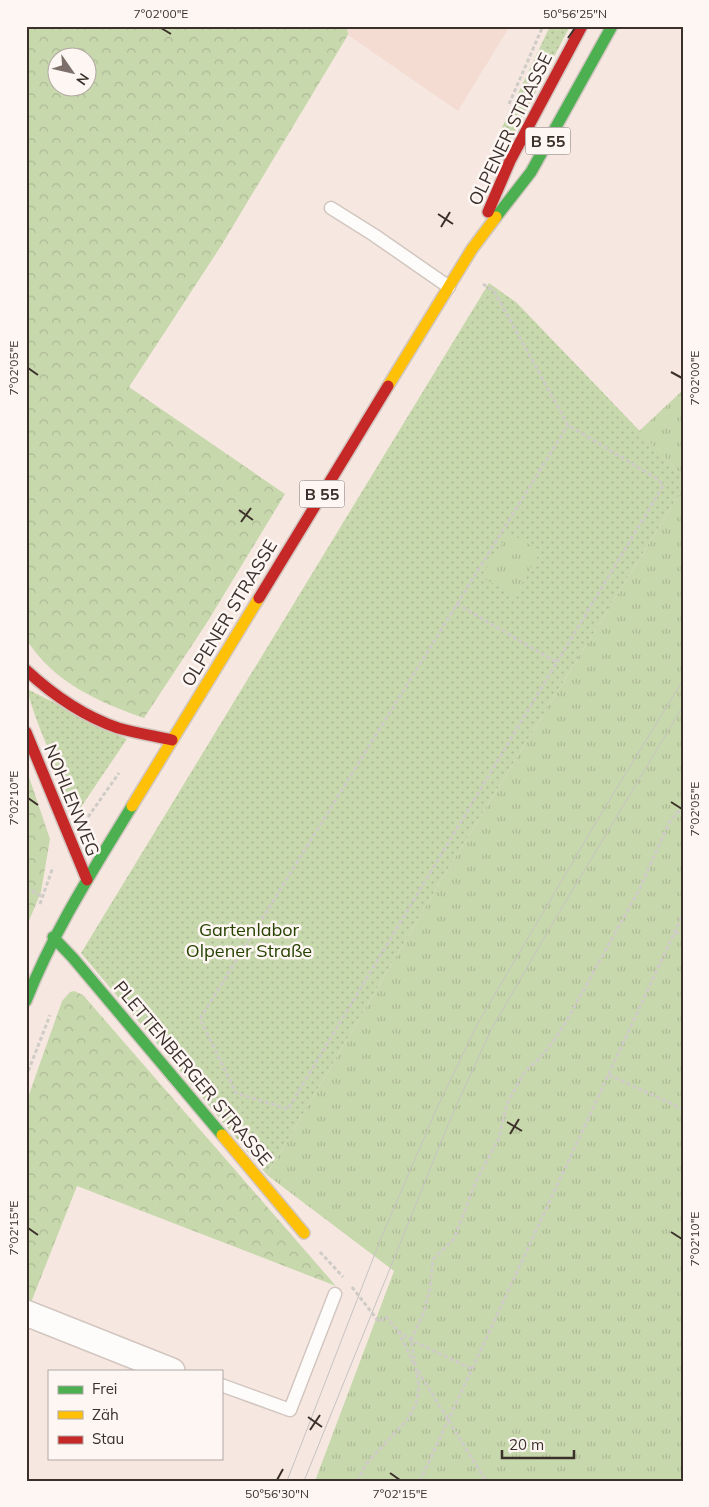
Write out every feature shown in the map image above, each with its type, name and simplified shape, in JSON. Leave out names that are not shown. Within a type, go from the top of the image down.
[{"type":"main road","name":"OLPENER STRASSE","points":[[26,1000],[37,970],[53,937],[472,248],[510,161],[582,26]]},
{"type":"main road","name":"OLPENER STRASSE","points":[[472,248],[531,172],[612,27]]},
{"type":"main road","points":[[26,670],[45,688],[78,710],[110,725],[172,740]]},
{"type":"main road","name":"NOHLENWEG","points":[[26,732],[87,880]]},
{"type":"main road","name":"PLETTENBERGER STRASSE","points":[[53,937],[73,958],[304,1233]]},
{"type":"street","points":[[26,1313],[169,1370]]},
{"type":"lane","points":[[331,208],[449,287]]},
{"type":"lane","points":[[222,1385],[290,1410],[335,1294]]},
{"type":"path","points":[[508,106],[543,26]]},
{"type":"path","points":[[484,284],[494,291],[568,424],[659,480],[662,486],[288,1109],[236,1093],[200,1019],[568,424]]},
{"type":"path","points":[[456,604],[556,662]]},
{"type":"path","points":[[357,1481],[367,1463],[407,1420],[416,1404],[419,1387],[411,1340],[424,1312],[430,1288],[433,1260],[454,1239],[476,1182],[499,1138],[507,1104],[525,1071],[537,1061],[567,1020],[639,890],[669,823],[683,806]]},
{"type":"path","points":[[26,888],[43,897],[56,861]]},
{"type":"path","points":[[420,1481],[683,914]]},
{"type":"path","points":[[673,935],[683,930]]},
{"type":"path","points":[[26,1078],[51,1012]]},
{"type":"path","points":[[608,1074],[683,1109]]},
{"type":"path","points":[[472,1369],[411,1340],[398,1330],[416,1368],[486,1481]]},
{"type":"shaded area","points":[[347,26],[510,26],[458,111],[348,35]]},
{"type":"green space","points":[[26,26],[347,26],[348,35],[221,246],[129,387],[285,494],[208,621],[144,718],[110,705],[78,689],[63,679],[37,654],[26,639]]},
{"type":"green space","points":[[550,26],[570,26],[494,172],[500,149],[497,138]]},
{"type":"green space","name":"Gartenlabor Olpener Straße","points":[[489,283],[517,303],[683,476],[683,488],[440,882],[267,1175],[81,953]]},
{"type":"green space","points":[[683,390],[683,476],[639,431]]},
{"type":"green space","points":[[683,488],[683,1481],[315,1481],[394,1271],[267,1175],[440,882]]},
{"type":"green space","points":[[509,533],[541,551],[515,595],[481,577]]},
{"type":"green space","points":[[27,689],[127,739],[75,816],[37,721]]},
{"type":"green space","points":[[26,768],[50,839],[41,892],[26,928]]},
{"type":"green space","points":[[74,991],[83,995],[336,1286],[77,1186],[30,1305],[26,1304],[26,1103],[62,1001],[70,992]]},
{"type":"tram line","points":[[287,1481],[381,1238],[436,1110],[478,1023],[601,814],[683,680]]},
{"type":"tram line","points":[[304,1481],[452,1115],[491,1030],[683,706]]},
{"type":"traffic: fast","points":[[496,217],[531,172],[612,26]]},
{"type":"traffic: fast","points":[[26,1001],[48,950],[61,926],[132,806]]},
{"type":"traffic: fast","points":[[53,937],[73,958],[222,1135]]},
{"type":"traffic: slow","points":[[388,386],[472,249],[496,217]]},
{"type":"traffic: slow","points":[[132,806],[259,598]]},
{"type":"traffic: slow","points":[[222,1135],[304,1233]]},
{"type":"traffic: jam","points":[[488,212],[510,161],[582,26]]},
{"type":"traffic: jam","points":[[259,598],[388,386]]},
{"type":"traffic: jam","points":[[26,670],[58,696],[81,711],[105,723],[118,728],[172,740]]},
{"type":"traffic: jam","points":[[26,732],[87,880]]}]
